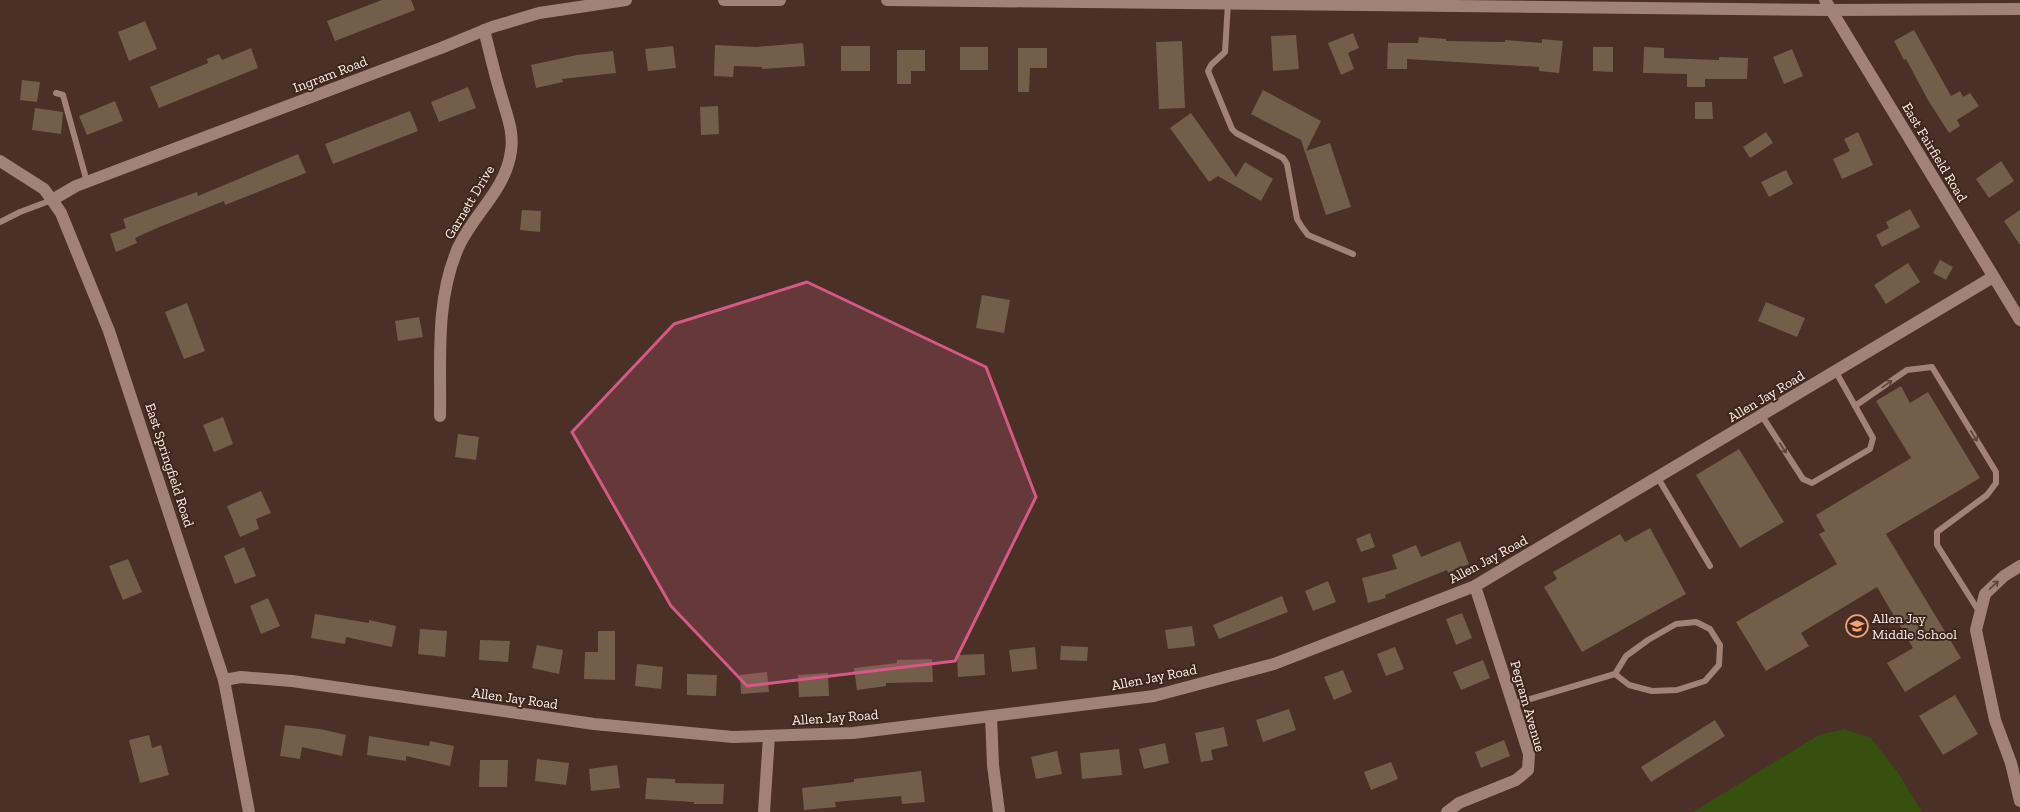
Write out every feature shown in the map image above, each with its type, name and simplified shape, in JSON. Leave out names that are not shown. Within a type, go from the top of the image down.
[{"type":"street","name":"Ingram Road","points":[[52,200],[76,186],[484,30],[539,13],[626,0]]},
{"type":"street","points":[[724,0],[780,0]]},
{"type":"street","points":[[888,0],[1828,5],[2020,9]]},
{"type":"street","name":"East Fairfield Road","points":[[1828,5],[2020,320]]},
{"type":"street","name":"Garnett Drive","points":[[440,416],[441,316],[448,276],[463,238],[479,212],[501,182],[508,168],[511,150],[509,119],[502,99],[484,30]]},
{"type":"street","name":"East Springfield Road","points":[[0,161],[44,189],[61,213],[108,331],[224,680],[249,812]]},
{"type":"street","name":"Allen Jay Road","points":[[224,680],[241,677],[292,681],[594,724],[733,736],[852,733],[1154,696],[1236,676],[1274,664],[1475,586],[1993,277]]},
{"type":"street","points":[[2020,566],[2004,576],[1985,594],[1976,630],[1995,720],[2011,763],[2020,801]]},
{"type":"street","name":"Pegram Avenue","points":[[1447,812],[1459,803],[1516,780],[1528,770],[1529,754],[1475,586]]},
{"type":"street","points":[[991,716],[993,765],[999,812]]},
{"type":"street","points":[[764,812],[769,736]]},
{"type":"lane","points":[[1228,3],[1225,52],[1211,65],[1208,71],[1232,129],[1236,133],[1283,158],[1287,164],[1297,219],[1308,235],[1353,254]]},
{"type":"lane","points":[[56,93],[63,95],[87,182]]},
{"type":"lane","points":[[0,222],[20,212],[52,200]]},
{"type":"lane","points":[[1855,406],[1907,370],[1932,367],[1996,472],[1996,483],[1987,495],[1936,532],[1937,545],[1980,613]]},
{"type":"lane","points":[[1762,416],[1803,480],[1812,483],[1870,448],[1873,438],[1836,372]]},
{"type":"lane","points":[[1658,478],[1710,566]]},
{"type":"lane","points":[[1513,704],[1615,674],[1626,656],[1648,640],[1676,624],[1696,622],[1710,630],[1720,645],[1719,665],[1706,681],[1677,690],[1652,691],[1629,685],[1615,674]]},
{"type":"highlighted area","points":[[807,282],[986,367],[1036,497],[955,661],[747,686],[671,606],[572,432],[674,324]]},
{"type":"green space","points":[[1844,729],[1871,738],[1899,774],[1922,812],[1693,812],[1819,735]]},
{"type":"building","points":[[382,0],[411,0],[415,10],[335,41],[327,21]]},
{"type":"building","points":[[145,21],[157,49],[129,61],[118,32]]},
{"type":"building","points":[[1914,30],[1951,96],[1960,91],[1963,97],[1970,93],[1979,106],[1957,120],[1960,126],[1949,133],[1894,41]]},
{"type":"building","points":[[1353,33],[1359,48],[1348,53],[1354,69],[1341,75],[1328,43]]},
{"type":"building","points":[[1296,35],[1299,69],[1273,71],[1271,36]]},
{"type":"building","points":[[1419,37],[1446,39],[1446,41],[1505,42],[1505,40],[1542,43],[1542,39],[1563,41],[1559,73],[1539,71],[1539,67],[1407,59],[1407,69],[1387,69],[1388,43],[1418,43]]},
{"type":"building","points":[[1182,41],[1185,108],[1159,109],[1156,42]]},
{"type":"building","points":[[803,43],[805,66],[762,69],[762,67],[734,66],[733,77],[714,76],[715,45],[756,47]]},
{"type":"building","points":[[673,46],[676,68],[648,71],[645,49]]},
{"type":"building","points":[[841,46],[870,46],[870,71],[841,71]]},
{"type":"building","points":[[960,47],[988,47],[988,70],[960,70]]},
{"type":"building","points":[[1593,47],[1613,47],[1613,72],[1593,71]]},
{"type":"building","points":[[1644,47],[1664,48],[1664,58],[1719,60],[1719,57],[1748,58],[1747,79],[1705,79],[1705,87],[1687,87],[1687,74],[1643,73]]},
{"type":"building","points":[[251,48],[258,68],[159,108],[150,87],[208,63],[207,59],[219,54],[222,60]]},
{"type":"building","points":[[1018,48],[1047,48],[1047,68],[1030,68],[1029,92],[1018,92]]},
{"type":"building","points":[[1792,49],[1803,76],[1784,84],[1773,57]]},
{"type":"building","points":[[897,50],[925,50],[925,71],[911,71],[911,84],[897,84]]},
{"type":"building","points":[[613,51],[616,73],[562,79],[563,82],[536,88],[531,65],[577,55]]},
{"type":"building","points":[[22,80],[40,82],[37,102],[20,100]]},
{"type":"building","points":[[468,87],[476,108],[439,122],[431,102]]},
{"type":"building","points":[[1263,90],[1321,121],[1306,151],[1330,143],[1351,207],[1326,215],[1301,140],[1251,114]]},
{"type":"building","points":[[115,101],[123,121],[87,135],[79,116]]},
{"type":"building","points":[[1695,102],[1712,102],[1713,119],[1695,119]]},
{"type":"building","points":[[718,106],[719,134],[701,135],[700,107]]},
{"type":"building","points":[[35,108],[63,112],[61,134],[32,130]]},
{"type":"building","points":[[410,111],[418,131],[333,164],[325,144]]},
{"type":"building","points":[[1191,113],[1236,177],[1245,162],[1273,179],[1261,201],[1218,176],[1209,182],[1170,128]]},
{"type":"building","points":[[1766,132],[1773,143],[1750,158],[1743,147]]},
{"type":"building","points":[[1858,132],[1873,165],[1842,179],[1833,159],[1850,151],[1844,139]]},
{"type":"building","points":[[298,154],[306,173],[225,205],[224,201],[157,228],[135,238],[137,243],[116,252],[110,234],[126,228],[123,219],[197,192],[198,196]]},
{"type":"building","points":[[2001,161],[2014,181],[1989,198],[1976,179]]},
{"type":"building","points":[[1786,170],[1793,184],[1769,197],[1761,182]]},
{"type":"building","points":[[1910,209],[1920,227],[1882,247],[1876,235],[1889,228],[1886,222]]},
{"type":"building","points":[[522,210],[541,211],[540,232],[520,230]]},
{"type":"building","points":[[2020,210],[2020,245],[2004,221]]},
{"type":"building","points":[[1940,260],[1953,267],[1946,280],[1933,273]]},
{"type":"building","points":[[1908,263],[1920,282],[1886,304],[1874,285]]},
{"type":"building","points":[[982,295],[1010,300],[1004,333],[976,328]]},
{"type":"building","points":[[1766,302],[1805,318],[1797,337],[1758,321]]},
{"type":"building","points":[[187,303],[205,351],[184,359],[165,312]]},
{"type":"building","points":[[419,317],[423,337],[398,341],[395,321]]},
{"type":"building","points":[[1901,386],[1910,403],[1928,392],[1980,478],[1886,534],[1961,658],[1905,692],[1887,663],[1913,648],[1877,587],[1801,633],[1809,646],[1766,671],[1736,622],[1837,564],[1819,534],[1825,531],[1816,515],[1911,458],[1876,401]]},
{"type":"building","points":[[223,417],[233,444],[214,452],[203,425]]},
{"type":"building","points":[[458,434],[479,437],[476,460],[455,457]]},
{"type":"building","points":[[1739,449],[1784,522],[1740,548],[1696,475]]},
{"type":"building","points":[[261,491],[271,513],[256,519],[259,529],[240,537],[227,506]]},
{"type":"building","points":[[1650,528],[1686,594],[1582,652],[1544,587],[1557,579],[1553,572],[1620,534],[1625,542]]},
{"type":"building","points":[[1370,533],[1375,547],[1361,552],[1356,539]]},
{"type":"building","points":[[1460,541],[1469,564],[1448,573],[1447,570],[1385,595],[1386,598],[1368,603],[1362,578],[1397,569],[1392,555],[1416,545],[1421,557]]},
{"type":"building","points":[[244,547],[256,576],[235,584],[224,556]]},
{"type":"building","points":[[128,559],[142,592],[123,600],[109,566]]},
{"type":"building","points":[[1328,581],[1336,602],[1313,611],[1305,591]]},
{"type":"building","points":[[1282,596],[1288,612],[1219,639],[1213,625]]},
{"type":"building","points":[[268,598],[280,626],[261,634],[250,606]]},
{"type":"building","points":[[1462,613],[1472,638],[1456,645],[1446,619]]},
{"type":"building","points":[[315,614],[369,623],[369,620],[396,626],[392,647],[346,637],[345,644],[311,638]]},
{"type":"building","points":[[1192,626],[1195,646],[1168,649],[1165,630]]},
{"type":"building","points":[[420,629],[447,631],[445,657],[418,654]]},
{"type":"building","points":[[598,631],[615,631],[615,680],[584,679],[585,652],[598,652]]},
{"type":"building","points":[[480,640],[510,641],[508,662],[479,660]]},
{"type":"building","points":[[537,645],[563,650],[559,674],[532,668]]},
{"type":"building","points":[[1061,646],[1088,647],[1087,661],[1060,660]]},
{"type":"building","points":[[1035,647],[1037,669],[1012,672],[1009,650]]},
{"type":"building","points":[[1395,647],[1404,669],[1386,676],[1377,654]]},
{"type":"building","points":[[984,654],[985,675],[958,677],[957,655]]},
{"type":"building","points":[[932,659],[933,682],[886,683],[886,686],[857,690],[854,668],[897,663],[897,660]]},
{"type":"building","points":[[1483,660],[1490,678],[1461,690],[1453,672]]},
{"type":"building","points":[[637,664],[663,667],[661,689],[635,686]]},
{"type":"building","points":[[1343,670],[1352,692],[1334,700],[1324,677]]},
{"type":"building","points":[[767,672],[769,692],[741,694],[740,675]]},
{"type":"building","points":[[828,673],[829,696],[799,697],[798,675]]},
{"type":"building","points":[[687,674],[717,675],[716,696],[687,695]]},
{"type":"building","points":[[1955,695],[1978,734],[1943,755],[1919,716]]},
{"type":"building","points":[[1289,709],[1296,730],[1263,742],[1256,720]]},
{"type":"building","points":[[1715,720],[1725,736],[1651,782],[1641,767]]},
{"type":"building","points":[[285,725],[320,729],[346,735],[342,756],[302,747],[300,759],[280,756]]},
{"type":"building","points":[[1224,727],[1228,746],[1211,750],[1213,760],[1201,762],[1195,733]]},
{"type":"building","points":[[149,735],[152,748],[161,745],[169,775],[140,783],[129,740]]},
{"type":"building","points":[[369,736],[429,746],[430,741],[454,746],[450,766],[406,756],[406,761],[367,755]]},
{"type":"building","points":[[1504,740],[1510,756],[1481,768],[1475,752]]},
{"type":"building","points":[[1165,743],[1169,763],[1144,769],[1139,749]]},
{"type":"building","points":[[1119,749],[1122,775],[1082,779],[1080,753]]},
{"type":"building","points":[[1057,751],[1062,774],[1036,779],[1031,757]]},
{"type":"building","points":[[537,759],[569,763],[566,785],[535,781]]},
{"type":"building","points":[[480,760],[508,760],[507,787],[479,787]]},
{"type":"building","points":[[1391,762],[1398,779],[1371,790],[1364,772]]},
{"type":"building","points":[[617,765],[620,788],[591,791],[589,769]]},
{"type":"building","points":[[921,771],[925,802],[902,804],[901,796],[835,802],[836,807],[804,810],[802,788],[854,782],[854,779]]},
{"type":"building","points":[[647,778],[675,779],[675,783],[724,784],[723,804],[694,804],[694,802],[645,799]]},
{"type":"place","name":"Allen Jay Middle School","points":[[1857,626]]}]
